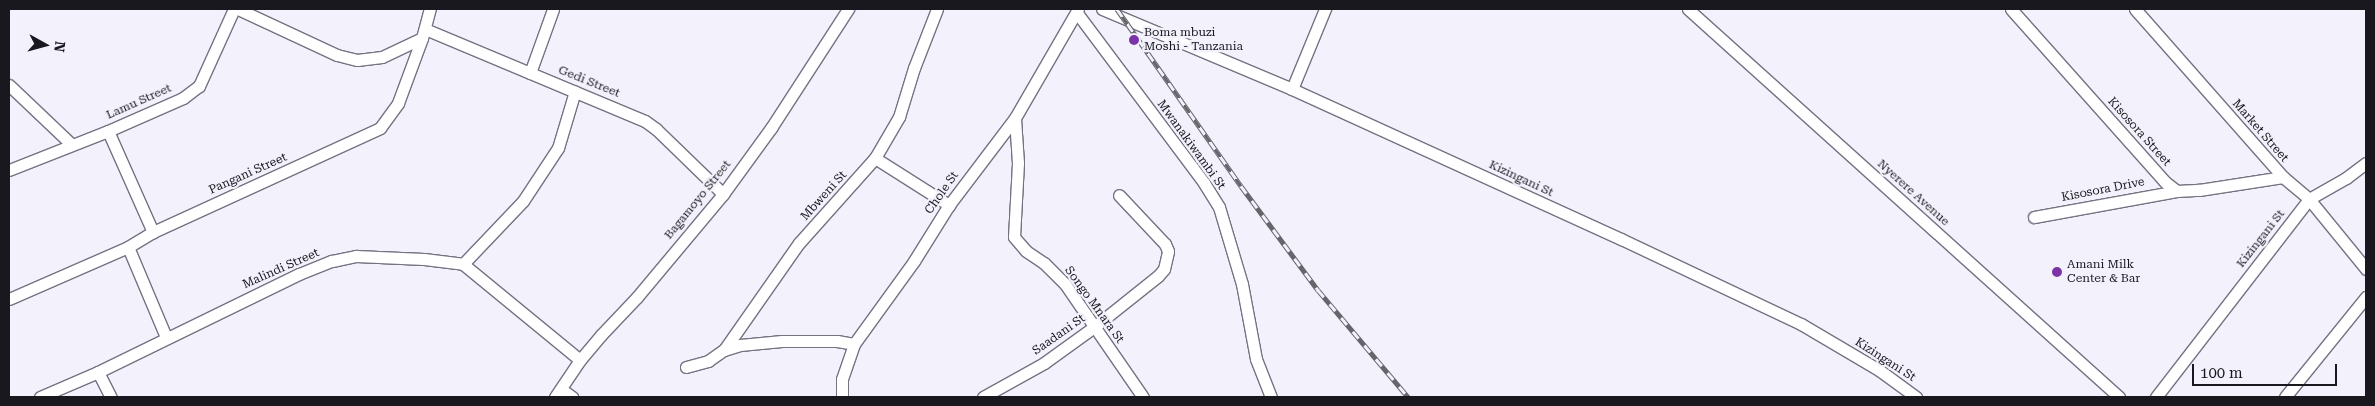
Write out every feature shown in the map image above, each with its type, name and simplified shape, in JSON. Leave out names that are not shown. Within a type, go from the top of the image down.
[{"type":"street","points":[[236,9],[338,55],[356,60],[382,57],[424,33]]},
{"type":"street","name":"Lamu Street","points":[[9,170],[108,131],[183,98],[199,86],[236,9]]},
{"type":"street","name":"Pangani Street","points":[[9,299],[128,247],[153,232],[380,128],[398,103],[424,33],[430,9]]},
{"type":"street","points":[[530,73],[553,9]]},
{"type":"street","name":"Bagamoyo Street","points":[[558,393],[580,360],[637,297],[723,194],[771,128],[848,9]]},
{"type":"street","name":"Mbweni St","points":[[686,367],[708,361],[724,350],[799,243],[875,158],[899,116],[914,68],[937,9]]},
{"type":"street","name":"Kizingani St","points":[[1104,9],[1292,89],[1801,324],[1879,370],[1916,397]]},
{"type":"street","points":[[1292,89],[1325,9]]},
{"type":"street","name":"Nyerere Avenue","points":[[1688,9],[2119,397]]},
{"type":"street","name":"Kisosora Street","points":[[2011,9],[2165,182],[2177,190]]},
{"type":"street","name":"Market Street","points":[[2135,9],[2283,177],[2309,199],[2366,269]]},
{"type":"street","name":"Chole St","points":[[842,397],[842,380],[854,344],[914,261],[949,206],[1015,118],[1077,11]]},
{"type":"street","name":"Mwanakiwambi St","points":[[1077,11],[1204,182],[1219,207],[1242,284],[1256,359],[1271,397]]},
{"type":"street","name":"Gedi Street","points":[[424,33],[575,91],[650,125],[723,194]]},
{"type":"street","points":[[9,85],[71,144]]},
{"type":"street","points":[[575,91],[558,148],[523,201],[463,264],[580,360]]},
{"type":"street","name":"Songo Mnara St","points":[[1015,118],[1018,163],[1014,237],[1026,251],[1044,263],[1065,284],[1143,397]]},
{"type":"street","points":[[108,131],[153,232]]},
{"type":"street","points":[[875,158],[949,206]]},
{"type":"street","name":"Kizingani St","points":[[2156,397],[2309,199],[2346,178],[2366,163]]},
{"type":"street","points":[[2177,190],[2199,190],[2283,177]]},
{"type":"street","name":"Kisosora Drive","points":[[2034,218],[2177,190]]},
{"type":"street","name":"Saadani St","points":[[983,397],[1044,363],[1094,327],[1158,276],[1167,259],[1168,251],[1165,244],[1119,195]]},
{"type":"street","points":[[128,247],[166,337]]},
{"type":"street","name":"Malindi Street","points":[[40,397],[98,372],[166,337],[299,274],[332,261],[369,256],[424,259],[463,264]]},
{"type":"street","points":[[2284,397],[2366,297]]},
{"type":"street","points":[[724,350],[782,341],[837,341],[854,344]]},
{"type":"street","points":[[98,372],[110,397]]},
{"type":"street","points":[[558,393],[572,397]]},
{"type":"railway","points":[[1117,9],[1241,186],[1318,290],[1408,397]]},
{"type":"place","name":"Boma mbuzi Moshi - Tanzania","points":[[1134,40]]},
{"type":"place","name":"Amani Milk Center & Bar","points":[[2057,272]]}]
